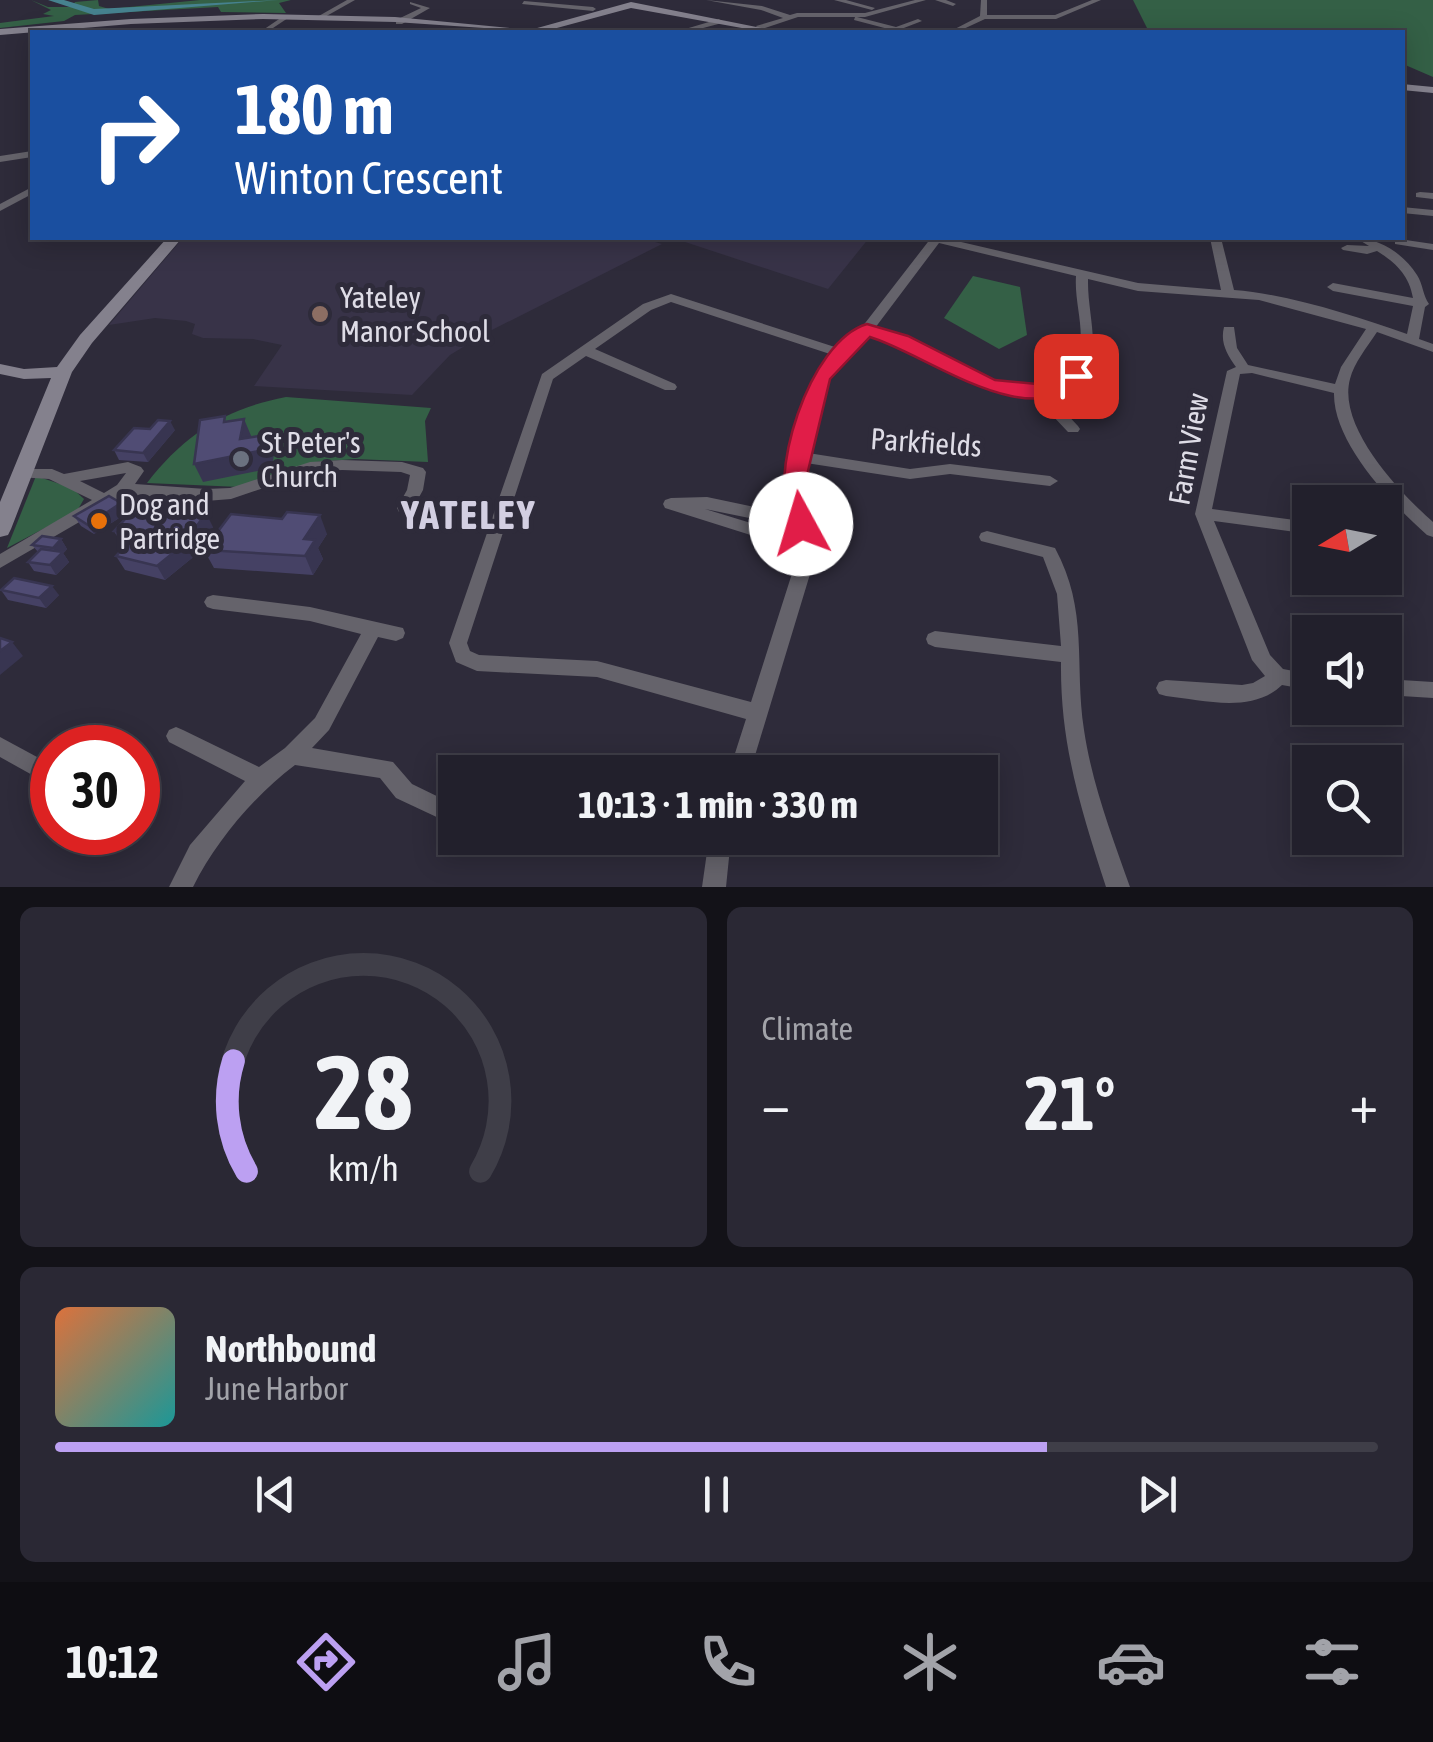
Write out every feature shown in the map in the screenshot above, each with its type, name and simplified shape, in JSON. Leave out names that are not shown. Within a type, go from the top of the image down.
[{"type":"street","points":[[321,17],[352,0]]},
{"type":"street","points":[[709,0],[762,8],[788,17]]},
{"type":"street","points":[[837,0],[876,10]]},
{"type":"street","points":[[882,0],[900,4]]},
{"type":"street","points":[[760,28],[808,13],[856,15],[923,0]]},
{"type":"street","points":[[938,0],[953,4]]},
{"type":"street","points":[[984,0],[984,17]]},
{"type":"street","points":[[956,30],[984,17],[1056,17],[1098,0]]},
{"type":"street","points":[[524,3],[570,2],[593,9]]},
{"type":"street","points":[[572,18],[624,2]]},
{"type":"street","points":[[535,30],[624,2],[656,3],[769,30]]},
{"type":"street","points":[[399,22],[427,8],[413,3]]},
{"type":"street","points":[[856,15],[858,22],[896,30],[918,20]]},
{"type":"street","points":[[0,32],[210,16],[321,17],[489,30]]},
{"type":"street","points":[[266,30],[287,16]]},
{"type":"street","points":[[688,30],[719,20]]},
{"type":"street","points":[[1405,87],[1433,90]]},
{"type":"street","points":[[0,159],[30,154]]},
{"type":"street","points":[[0,208],[30,191]]},
{"type":"street","points":[[1420,195],[1433,196]]},
{"type":"street","points":[[1405,210],[1433,214]]},
{"type":"street","points":[[0,529],[63,372],[86,339],[173,240]]},
{"type":"street","points":[[745,755],[805,561],[796,471],[820,379],[867,330],[935,240]]},
{"type":"street","points":[[945,240],[1138,287],[1259,296],[1374,326],[1433,348]]},
{"type":"street","points":[[1216,240],[1228,293]]},
{"type":"street","points":[[1365,240],[1379,246]]},
{"type":"street","points":[[1396,244],[1427,295],[1421,326],[1412,340]]},
{"type":"street","points":[[1347,249],[1367,251],[1396,244],[1433,247]]},
{"type":"street","points":[[867,330],[901,340],[990,386],[1037,391],[1059,386],[1076,376],[1085,360],[1089,338],[1080,288],[1082,274]]},
{"type":"street","points":[[1333,288],[1427,295]]},
{"type":"street","points":[[758,714],[597,669],[477,663],[463,656],[458,643],[547,378],[584,350],[672,291],[843,354]]},
{"type":"street","points":[[1374,326],[1342,380],[1343,414],[1374,468],[1397,498],[1433,531]]},
{"type":"street","name":"Farm View","points":[[1229,330],[1230,348],[1244,369]]},
{"type":"street","points":[[584,350],[670,386]]},
{"type":"street","points":[[0,369],[24,374],[63,372]]},
{"type":"street","name":"Farm View","points":[[1278,676],[1262,660],[1202,514],[1234,371],[1244,369],[1341,390]]},
{"type":"street","points":[[1037,391],[1072,428]]},
{"type":"street","name":"Parkfields","points":[[800,457],[910,474],[950,470],[1050,482]]},
{"type":"street","points":[[0,562],[123,489],[136,471],[128,467],[64,479],[22,473]]},
{"type":"street","points":[[123,489],[206,495],[231,493],[310,467],[402,467],[418,472],[415,490],[405,508]]},
{"type":"street","points":[[64,479],[102,499]]},
{"type":"street","points":[[801,524],[706,504],[671,504],[804,546]]},
{"type":"street","points":[[1202,514],[1292,526]]},
{"type":"street","points":[[987,537],[1049,552],[1060,570],[1068,611],[1073,730],[1087,793],[1118,887]]},
{"type":"street","points":[[213,602],[310,614],[396,633]]},
{"type":"street","points":[[181,887],[198,852],[261,778],[322,724],[373,629]]},
{"type":"street","points":[[935,638],[1070,655]]},
{"type":"street","points":[[1166,688],[1253,694],[1270,687],[1278,676],[1292,679]]},
{"type":"street","points":[[1402,688],[1433,690]]},
{"type":"street","points":[[176,736],[261,778]]},
{"type":"street","points":[[0,746],[30,763]]},
{"type":"street","points":[[292,754],[386,769],[404,791],[438,807]]},
{"type":"street","points":[[714,887],[718,855]]},
{"type":"shaded area","name":"Yateley Manor School","points":[[181,240],[648,240],[662,244],[486,333],[450,355],[412,395],[254,386],[282,345],[253,339],[203,338],[192,334],[195,324],[186,321],[155,318],[109,325]]},
{"type":"shaded area","points":[[679,240],[867,240],[828,289]]},
{"type":"green space","points":[[31,0],[48,7],[72,7],[75,2],[98,0],[99,6],[109,9],[200,0],[291,0],[279,3],[286,13],[221,12],[218,7],[75,15],[64,21],[0,28],[0,23],[54,16],[43,14],[51,10]]},
{"type":"green space","points":[[1133,0],[1433,0],[1433,77],[1405,65],[1405,30],[1148,30]]},
{"type":"green space","points":[[973,276],[1020,287],[1027,335],[999,349],[944,318]]},
{"type":"green space","points":[[286,397],[431,408],[425,421],[428,462],[315,462],[240,487],[147,483],[176,451],[208,426],[244,409]]},
{"type":"green space","points":[[36,476],[72,488],[84,499],[77,511],[7,548]]},
{"type":"building","points":[[225,416],[224,422],[244,419],[240,439],[266,435],[264,450],[194,464],[200,420]]},
{"type":"building","points":[[158,420],[170,421],[143,453],[114,450],[134,428],[150,429]]},
{"type":"building","points":[[109,496],[121,503],[88,525],[74,516]]},
{"type":"building","points":[[140,503],[206,513],[184,544],[157,566],[116,556],[136,534],[114,531]]},
{"type":"building","points":[[287,512],[320,515],[304,539],[315,540],[305,556],[204,550],[231,514],[282,519]]},
{"type":"building","points":[[42,536],[61,539],[53,548],[32,545]]},
{"type":"building","points":[[41,549],[63,552],[50,565],[28,562]]},
{"type":"building","points":[[14,578],[52,586],[39,598],[1,590]]},
{"type":"building","points":[[0,638],[12,642],[0,651]]},
{"type":"waterway","points":[[53,0],[94,12],[274,0]]},
{"type":"place","name":"Yateley Manor School","points":[[320,314]]},
{"type":"place","name":"St Peter's Church","points":[[241,459]]},
{"type":"place","name":"Dog and Partridge","points":[[99,521]]},
{"type":"district","name":"YATELEY","points":[[469,514]]},
{"type":"route","points":[[801,524],[796,471],[820,379],[832,362],[867,330],[901,340],[966,377],[990,386],[1037,391],[1059,386],[1076,376]]}]
